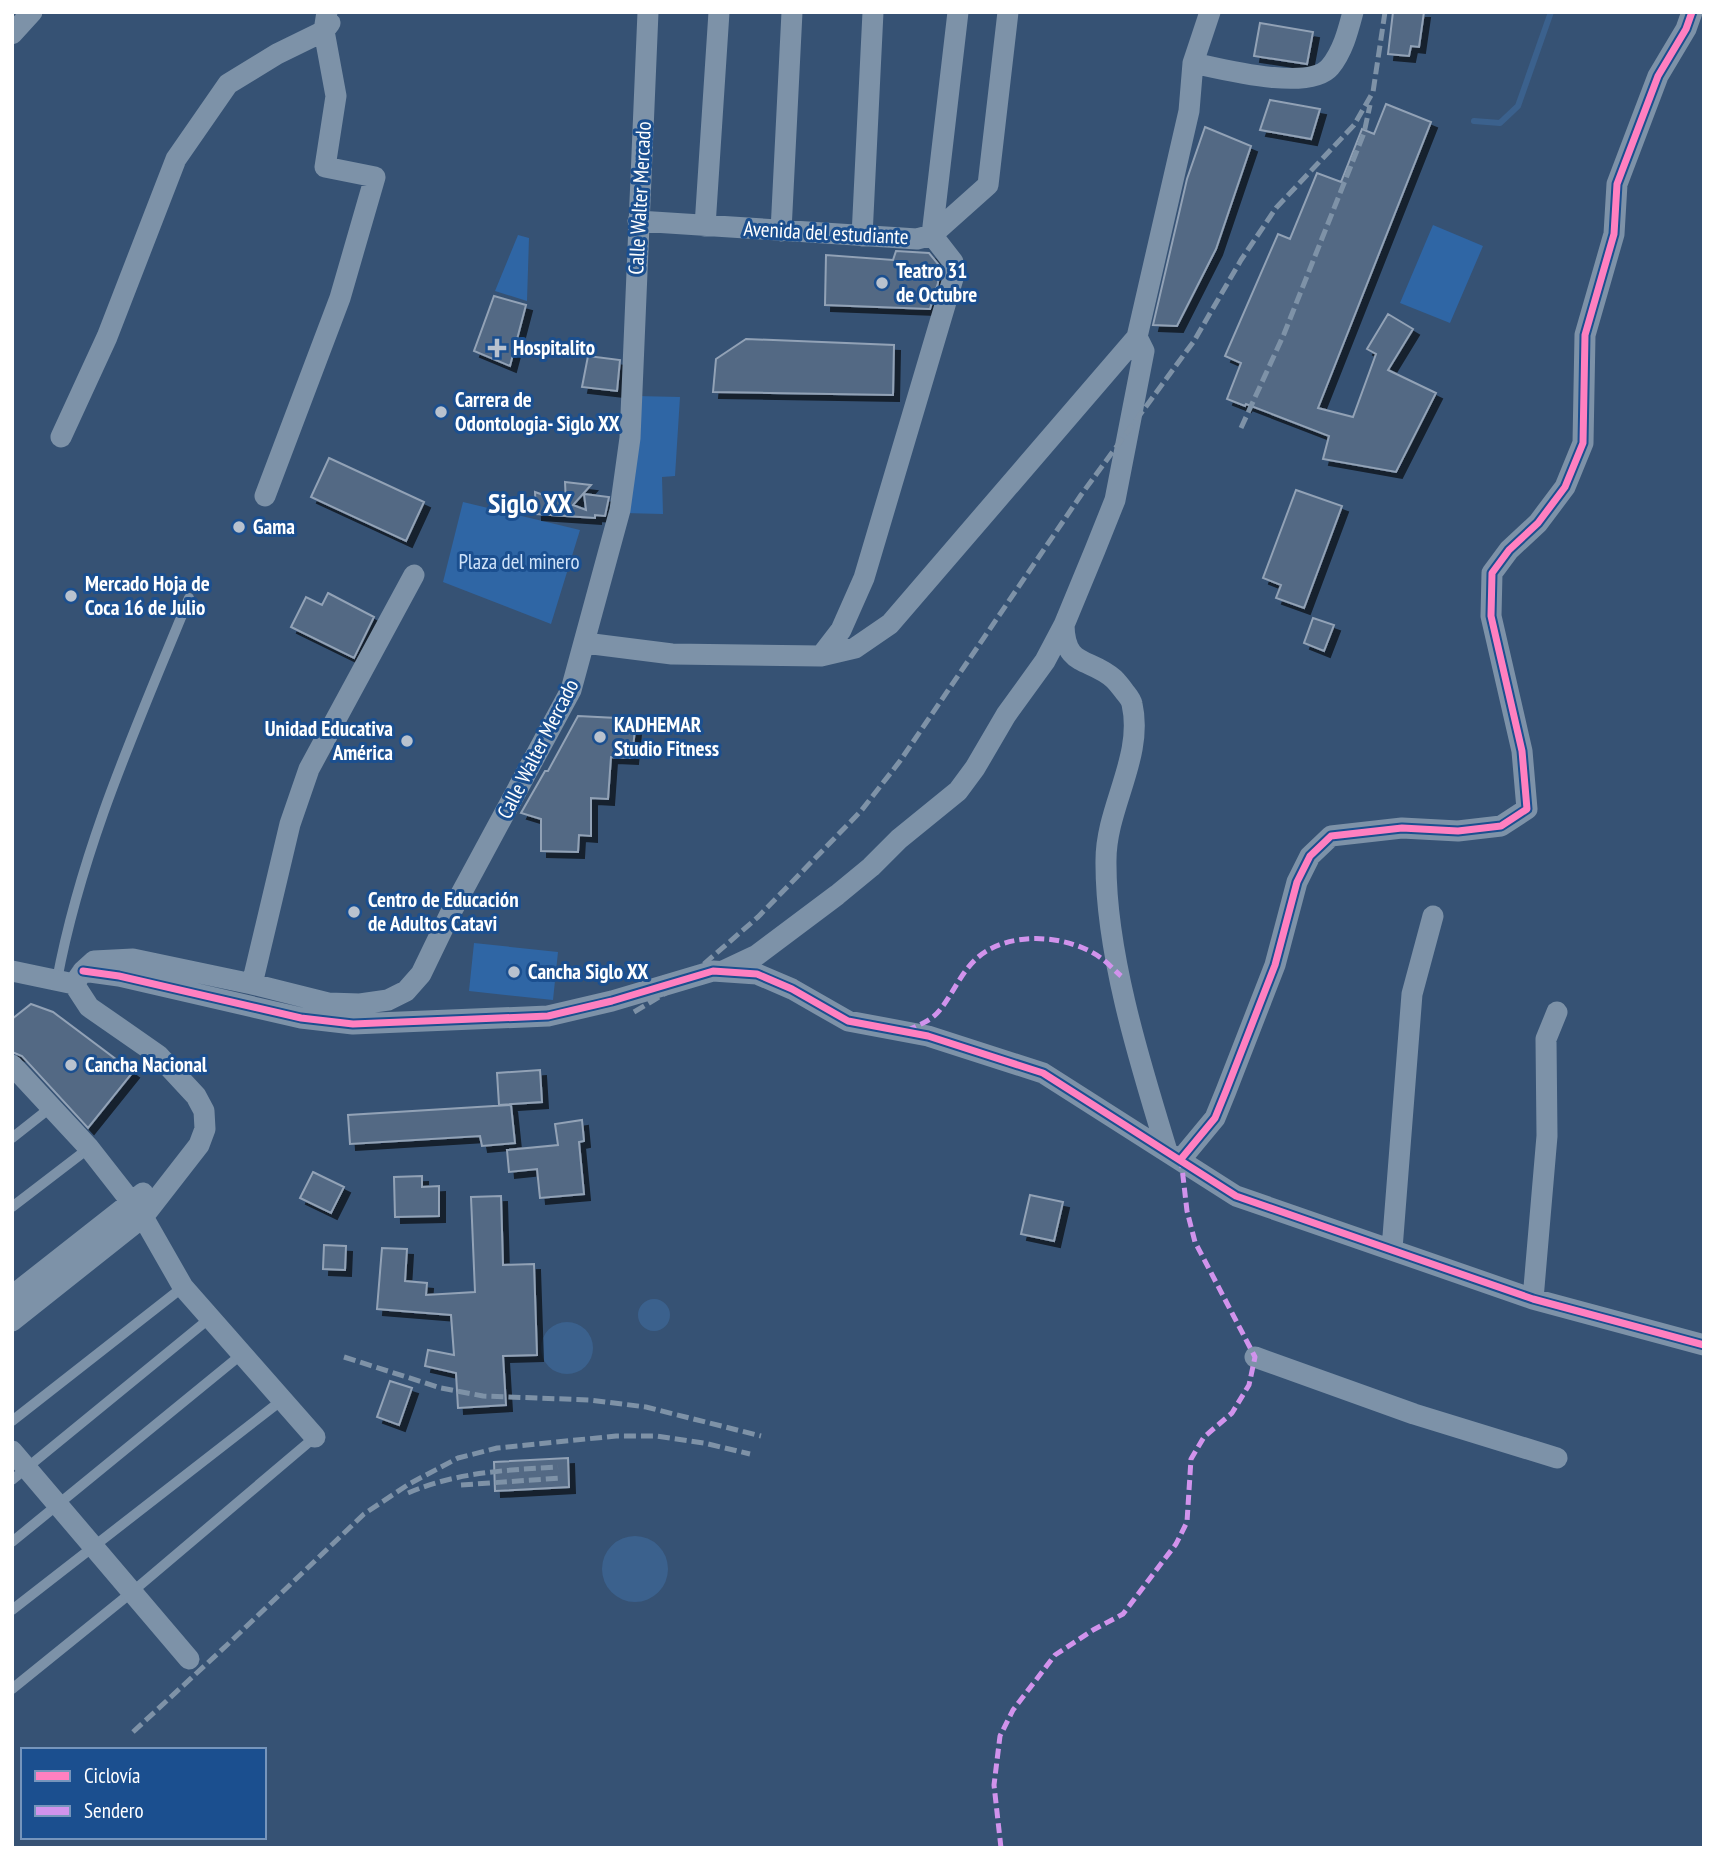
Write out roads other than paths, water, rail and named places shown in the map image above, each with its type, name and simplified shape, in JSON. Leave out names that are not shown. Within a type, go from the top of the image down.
[{"type":"street","points":[[12,34],[32,12]]},
{"type":"street","points":[[61,437],[107,337],[176,159],[228,84],[338,12]]},
{"type":"street","name":"Calle Walter Mercado","points":[[71,978],[94,961],[133,959],[328,1003],[349,1004],[388,999],[406,991],[421,974],[449,916],[572,690],[620,510],[630,438],[648,12]]},
{"type":"street","points":[[705,226],[719,12]]},
{"type":"street","points":[[781,231],[792,12]]},
{"type":"street","points":[[862,236],[873,12]]},
{"type":"street","points":[[821,656],[841,630],[864,578],[954,275],[953,262],[932,235],[958,12]]},
{"type":"street","name":"Avenida del estudiante","points":[[638,221],[917,239],[932,235],[988,185],[1008,12]]},
{"type":"street","points":[[585,643],[672,654],[821,656],[855,648],[890,624],[1137,337],[1189,111],[1193,63],[1210,12]]},
{"type":"street","points":[[1193,63],[1252,75],[1307,78],[1328,69],[1343,45],[1353,12]]},
{"type":"street","points":[[1174,1155],[1215,1118],[1275,965],[1297,882],[1310,856],[1331,836],[1402,828],[1458,831],[1501,826],[1527,809],[1522,751],[1492,616],[1492,573],[1509,550],[1538,523],[1564,487],[1583,443],[1585,335],[1614,234],[1617,184],[1658,76],[1686,29],[1692,12]]},
{"type":"street","points":[[265,496],[340,298],[375,177],[325,167],[337,96],[325,22]]},
{"type":"street","points":[[722,972],[757,955],[804,922],[958,791],[1016,699],[1045,661],[1064,625],[1115,500],[1144,351],[1137,337]]},
{"type":"street","points":[[252,984],[290,824],[309,769],[414,575]]},
{"type":"street","points":[[1064,625],[1064,640],[1069,652],[1113,678],[1132,701],[1135,725],[1131,758],[1114,809],[1105,858],[1108,908],[1136,1045],[1174,1155]]},
{"type":"street","points":[[1392,1249],[1412,995],[1433,916]]},
{"type":"street","points":[[12,971],[71,978],[119,976],[301,1018],[353,1024],[548,1016],[611,1001],[689,977],[722,972],[757,974],[792,989],[848,1021],[928,1036],[1043,1073],[1236,1196],[1533,1299],[1704,1345]]},
{"type":"street","points":[[12,1321],[185,1164],[203,1137],[206,1120],[200,1103],[158,1055],[89,1007],[71,978]]},
{"type":"street","points":[[1533,1299],[1547,1136],[1546,1039],[1557,1012]]},
{"type":"street","points":[[16,1075],[89,1149],[137,1209],[183,1287],[314,1437]]},
{"type":"street","points":[[12,1296],[137,1209]]},
{"type":"street","points":[[1255,1357],[1414,1414],[1557,1458]]},
{"type":"street","points":[[12,1451],[20,1474],[58,1504],[189,1659]]},
{"type":"lane","points":[[71,978],[65,937],[97,828],[189,598]]},
{"type":"lane","points":[[12,1138],[50,1108]]},
{"type":"lane","points":[[12,1207],[89,1149]]},
{"type":"lane","points":[[12,1421],[183,1287]]},
{"type":"lane","points":[[20,1474],[210,1318]]},
{"type":"lane","points":[[12,1542],[242,1354]]},
{"type":"lane","points":[[12,1610],[282,1400]]},
{"type":"lane","points":[[12,1689],[132,1592],[314,1437]]},
{"type":"waterway","points":[[1474,121],[1500,123],[1518,106],[1551,12]]},
{"type":"railway","points":[[634,1012],[681,984],[758,917],[861,811],[900,761],[1081,495],[1194,341],[1241,260],[1276,208],[1354,125],[1373,92],[1385,12]]},
{"type":"railway","points":[[1241,428],[1284,334],[1364,133],[1370,105]]},
{"type":"railway","points":[[344,1357],[441,1388],[483,1396],[590,1400],[646,1407],[761,1436]]},
{"type":"railway","points":[[133,1732],[364,1514],[409,1484],[458,1458],[497,1448],[616,1436],[656,1436],[704,1443],[750,1454]]},
{"type":"railway","points":[[408,1493],[463,1476],[558,1467]]},
{"type":"railway","points":[[461,1485],[561,1478]]},
{"type":"place","name":"Teatro 31 de Octubre","points":[[882,283]]},
{"type":"place","name":"Hospitalito","points":[[497,348]]},
{"type":"place","name":"Carrera de Odontologia- Siglo XX","points":[[441,412]]},
{"type":"place","name":"Gama","points":[[239,527]]},
{"type":"place","name":"Mercado Hoja de Coca 16 de Julio","points":[[71,596]]},
{"type":"place","name":"KADHEMAR Studio Fitness","points":[[600,737]]},
{"type":"place","name":"Unidad Educativa América","points":[[407,741]]},
{"type":"place","name":"Centro de Educación de Adultos Catavi","points":[[354,912]]},
{"type":"place","name":"Cancha Siglo XX","points":[[514,972]]},
{"type":"place","name":"Cancha Nacional","points":[[71,1065]]},
{"type":"district","name":"Siglo XX","points":[[530,503]]},
{"type":"park label","name":"Plaza del minero","points":[[519,562]]}]
